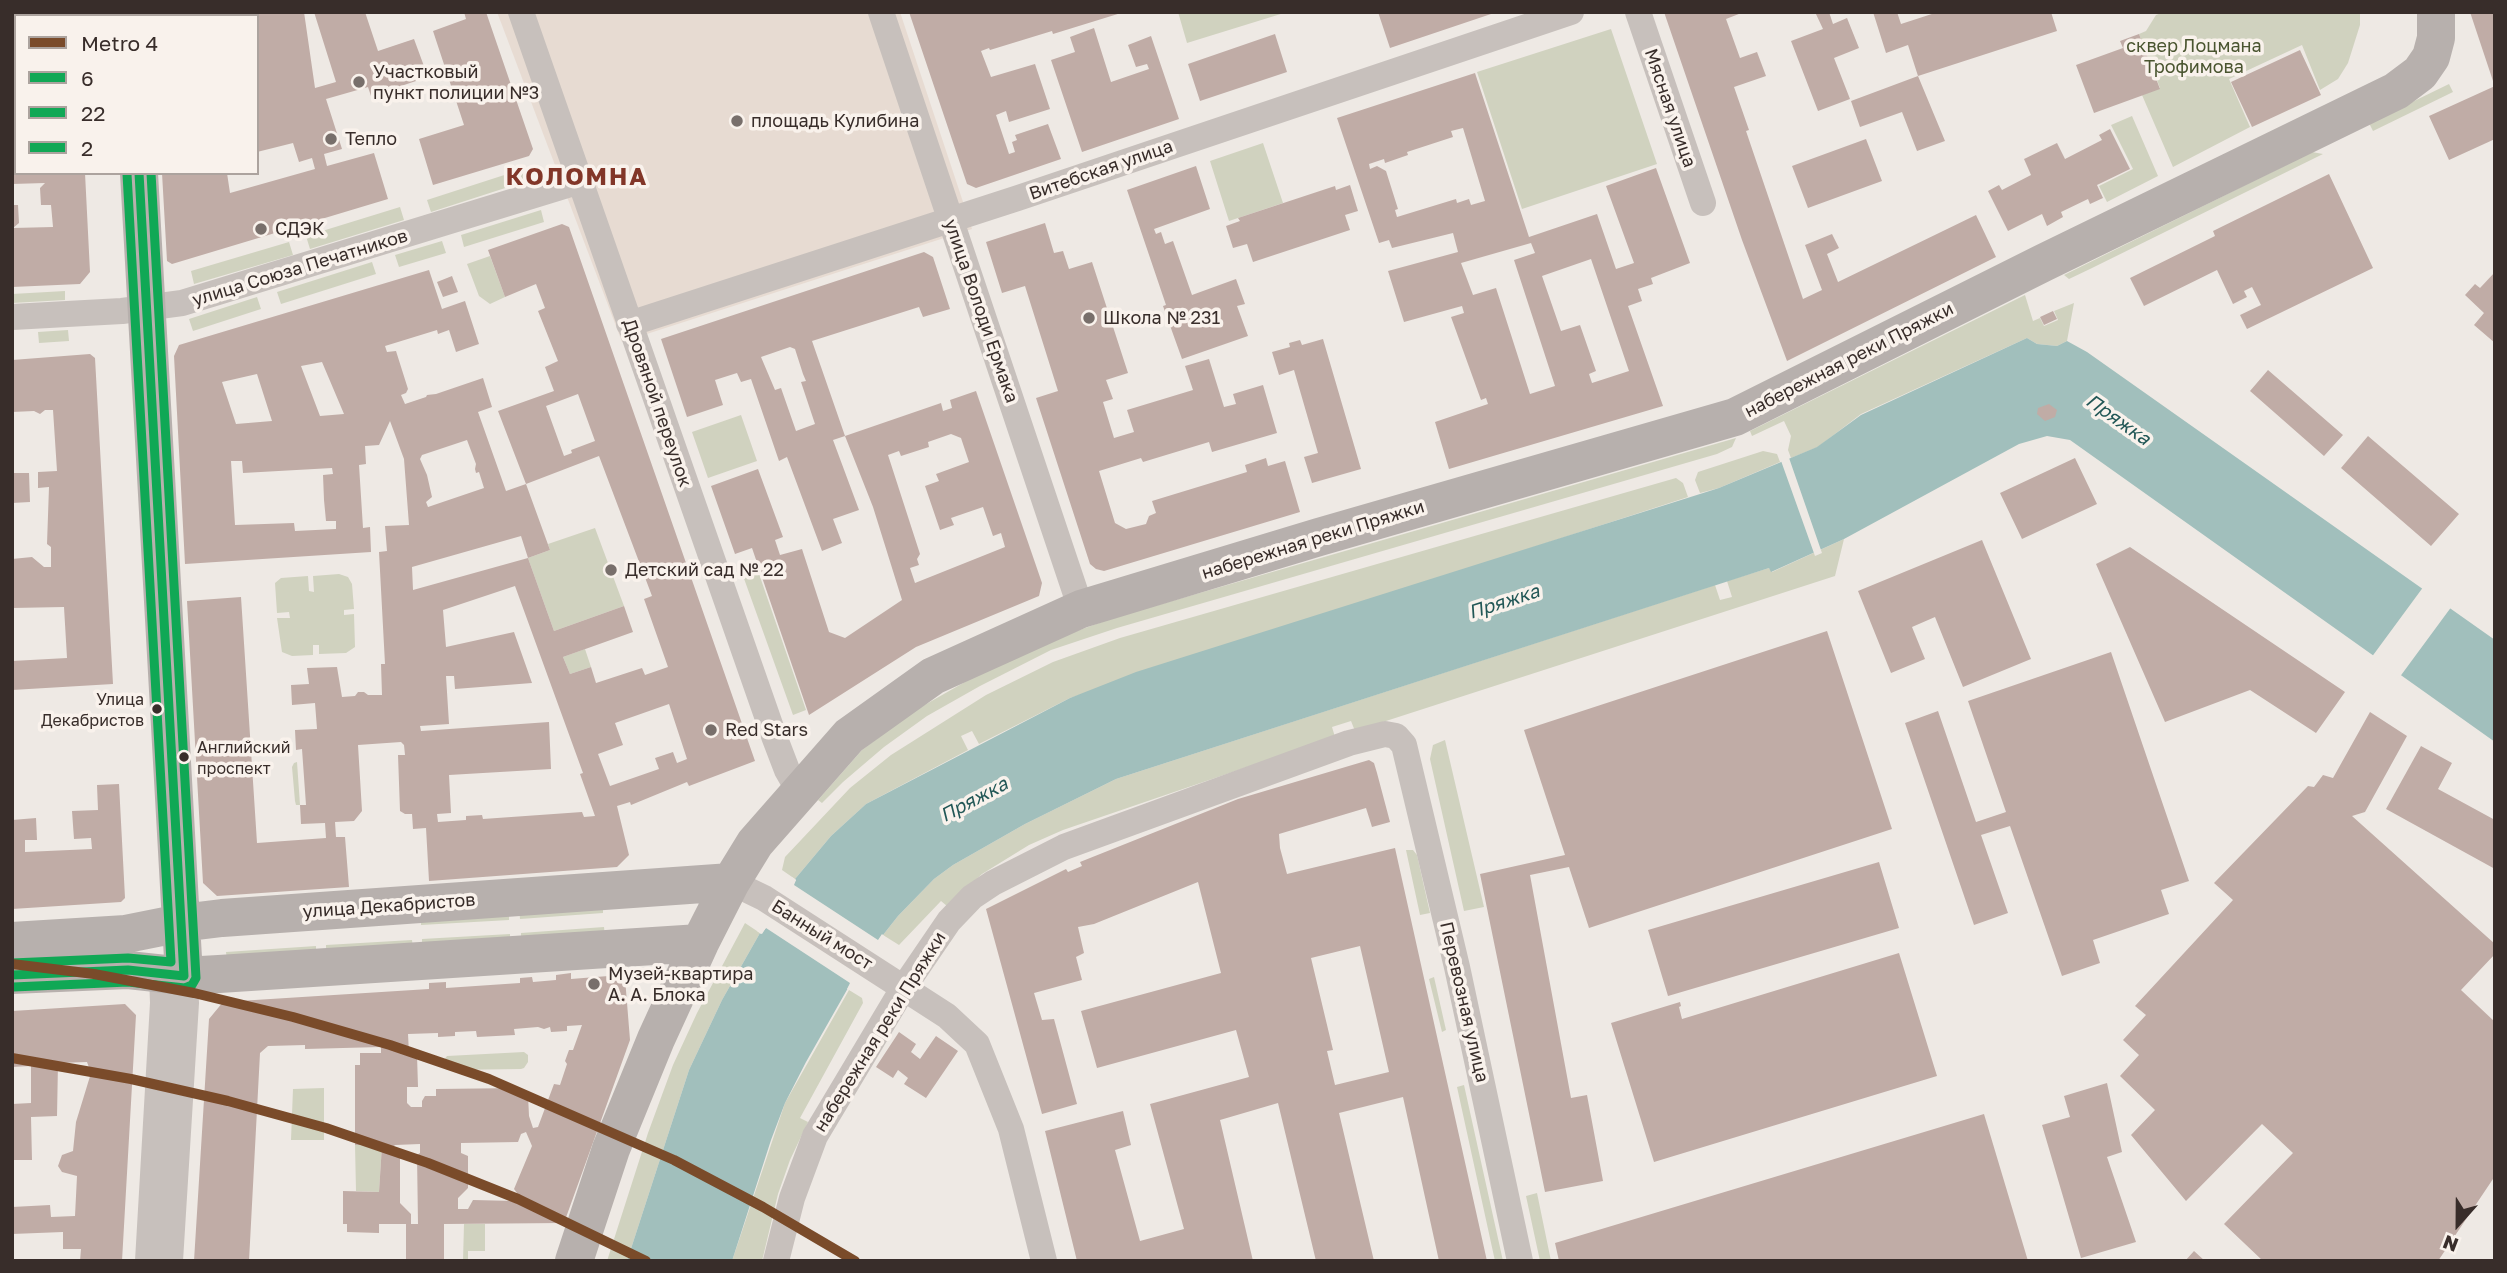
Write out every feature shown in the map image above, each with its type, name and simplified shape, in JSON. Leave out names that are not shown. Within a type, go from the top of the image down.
[{"type":"main road","name":"набережная реки Пряжки","points":[[574,1261],[629,1102],[700,943],[748,890],[755,843],[849,736],[933,676],[1081,609],[1735,417],[2396,91],[2420,73],[2431,57],[2436,38],[2436,12]]},
{"type":"main road","points":[[114,175],[134,310],[173,975]]},
{"type":"main road","points":[[134,310],[139,175]]},
{"type":"main road","name":"улица Декабристов","points":[[12,941],[126,934],[170,925],[387,905],[748,890]]},
{"type":"main road","points":[[12,975],[128,970],[173,975],[700,943]]},
{"type":"street","name":"Дровяной переулок","points":[[521,12],[774,736],[787,770],[799,791]]},
{"type":"street","name":"улица Володи Ермака","points":[[881,12],[1081,609]]},
{"type":"street","name":"Витебская улица","points":[[629,324],[951,220],[1571,12]]},
{"type":"street","name":"Мясная улица","points":[[1638,12],[1703,203]]},
{"type":"street","name":"улица Союза Печатников","points":[[12,317],[134,310],[182,303],[580,181]]},
{"type":"street","name":"набережная реки Пряжки","points":[[776,1261],[792,1198],[815,1136],[904,987],[949,920],[972,897],[1064,846],[1374,736],[1396,736],[1404,744]]},
{"type":"street","name":"Перевозная улица","points":[[1404,744],[1457,967],[1520,1261]]},
{"type":"street","name":"Банный мост","points":[[748,890],[904,987],[947,1016],[977,1044],[1011,1129],[1044,1261]]},
{"type":"street","points":[[148,1261],[163,1003],[173,975]]},
{"type":"street","points":[[170,1261],[186,1003],[173,975]]},
{"type":"green space","points":[[1178,12],[1284,12],[1284,13],[1187,43]]},
{"type":"green space","name":"сквер Лоцмана Трофимова","points":[[2164,12],[2360,12],[2360,25],[2348,63],[2338,79],[2320,90],[2302,45],[2229,79],[2250,127],[2173,167],[2142,95],[2160,88],[2139,34],[2146,31],[2156,15]]},
{"type":"green space","points":[[1611,29],[1657,164],[1522,209],[1477,72]]},
{"type":"green space","points":[[2449,84],[2453,92],[2373,131],[2369,123]]},
{"type":"green space","points":[[2132,116],[2158,176],[2107,202],[2099,186],[2133,169],[2111,125]]},
{"type":"green space","points":[[1263,143],[1283,203],[1229,221],[1210,161]]},
{"type":"green space","points":[[2312,152],[2323,154],[2069,279],[2064,275]]},
{"type":"green space","points":[[526,168],[530,180],[431,212],[427,200]]},
{"type":"green space","points":[[400,207],[404,220],[310,249],[306,236]]},
{"type":"green space","points":[[541,210],[544,222],[464,247],[461,235]]},
{"type":"green space","points":[[442,241],[446,253],[399,267],[395,255]]},
{"type":"green space","points":[[289,242],[293,255],[194,284],[191,271]]},
{"type":"green space","points":[[490,256],[505,297],[490,304],[479,296],[467,264]]},
{"type":"green space","points":[[372,262],[376,274],[281,304],[277,292]]},
{"type":"green space","points":[[65,291],[65,300],[12,303],[12,294]]},
{"type":"green space","points":[[2025,295],[2033,321],[2040,318],[2044,326],[2058,320],[2054,311],[2074,303],[2067,341],[2057,346],[2037,344],[2027,338],[1861,414],[1818,447],[1791,458],[1788,450],[1791,436],[1784,421],[1752,436],[1750,431]]},
{"type":"green space","points":[[257,297],[261,309],[193,331],[189,319]]},
{"type":"green space","points":[[68,330],[69,341],[39,343],[38,332]]},
{"type":"green space","points":[[741,415],[757,461],[708,478],[692,432]]},
{"type":"green space","points":[[1736,438],[1732,447],[1717,454],[1117,628],[1051,650],[927,716],[884,747],[822,803],[818,800],[862,750],[914,711],[986,670],[1046,642],[1113,618]]},
{"type":"green space","points":[[1763,451],[1777,454],[1780,462],[1719,488],[1700,493],[1695,480],[1698,472]]},
{"type":"green space","points":[[1676,478],[1683,483],[1688,497],[1070,698],[979,744],[972,731],[961,736],[968,750],[866,804],[831,836],[795,879],[782,870],[785,857],[850,788],[891,755],[986,695],[1053,662],[1120,638]]},
{"type":"green space","points":[[595,528],[624,606],[554,631],[528,558],[550,550],[548,544]]},
{"type":"green space","points":[[1844,539],[1835,576],[1355,731],[1351,721],[1332,727],[1335,737],[1063,830],[1029,845],[982,874],[947,906],[941,901],[899,945],[883,935],[934,879],[953,865],[1025,824],[1116,779],[1715,585],[1720,600],[1732,597],[1727,581],[1769,568],[1772,572]]},
{"type":"green space","points":[[757,568],[806,710],[793,715],[742,573]]},
{"type":"green space","points":[[339,574],[348,577],[352,584],[354,609],[344,610],[344,615],[354,614],[355,647],[346,653],[319,654],[319,645],[313,645],[313,655],[292,656],[282,652],[277,618],[290,618],[289,612],[277,613],[275,583],[281,578],[308,576],[309,591],[314,592],[313,576]]},
{"type":"green space","points":[[585,649],[591,667],[570,674],[563,657]]},
{"type":"green space","points":[[1445,740],[1484,907],[1464,911],[1430,759],[1433,745]]},
{"type":"green space","points":[[297,762],[300,805],[296,805],[295,801],[292,767]]},
{"type":"green space","points":[[1406,850],[1413,850],[1417,855],[1430,913],[1420,915]]},
{"type":"green space","points":[[603,904],[603,913],[520,919],[519,909]]},
{"type":"green space","points":[[509,910],[509,920],[421,925],[421,916]]},
{"type":"green space","points":[[745,923],[760,933],[722,1000],[689,1070],[627,1261],[607,1261],[673,1065],[697,1013]]},
{"type":"green space","points":[[604,927],[605,937],[521,942],[521,933]]},
{"type":"green space","points":[[510,934],[510,943],[422,949],[422,939]]},
{"type":"green space","points":[[412,940],[413,949],[326,955],[326,945]]},
{"type":"green space","points":[[316,946],[316,955],[227,960],[226,952]]},
{"type":"green space","points":[[1434,977],[1446,1030],[1442,1032],[1429,979]]},
{"type":"green space","points":[[849,990],[862,998],[863,1003],[800,1118],[808,1122],[778,1194],[762,1261],[732,1261],[785,1103]]},
{"type":"green space","points":[[524,1052],[528,1055],[528,1062],[521,1069],[447,1070],[444,1066],[447,1056]]},
{"type":"green space","points":[[1464,1085],[1503,1261],[1495,1261],[1457,1087]]},
{"type":"green space","points":[[324,1088],[324,1140],[291,1140],[293,1089]]},
{"type":"green space","points":[[355,1145],[382,1145],[379,1192],[356,1191]]},
{"type":"green space","points":[[1537,1193],[1551,1261],[1540,1261],[1526,1196]]},
{"type":"green space","points":[[464,1224],[485,1224],[485,1251],[468,1251],[468,1261],[463,1261]]},
{"type":"shaded area","name":"площадь Кулибина","points":[[497,12],[900,12],[972,229],[622,342]]},
{"type":"water","name":"Пряжка","points":[[2027,338],[2037,344],[2057,346],[2067,341],[2087,352],[2495,640],[2495,742],[2070,440],[2047,436],[2019,444],[1844,539],[1771,572],[1769,568],[1116,779],[1025,824],[953,865],[934,879],[882,935],[806,1062],[785,1103],[771,1140],[732,1261],[627,1261],[689,1070],[722,1000],[795,879],[831,836],[866,804],[1070,698],[1136,672],[1719,488],[1817,447],[1861,415]]},
{"type":"pier","points":[[1788,455],[1822,553],[1815,556],[1780,458]]},
{"type":"pier","points":[[2424,586],[2452,606],[2399,678],[2371,658]]},
{"type":"pier","points":[[792,877],[796,880],[794,885],[878,940],[882,934],[886,938],[852,991],[847,989],[850,983],[766,928],[761,934],[757,931]]},
{"type":"building","points":[[12,12],[76,12],[14,14],[14,62]]},
{"type":"building","points":[[304,12],[315,88],[336,82],[314,12],[365,12],[378,51],[414,39],[428,77],[371,96],[368,87],[326,99],[342,149],[324,154],[327,166],[374,153],[388,199],[172,264],[167,261],[162,175],[227,175],[230,193],[315,169],[312,158],[299,162],[293,143],[259,152],[259,14],[152,14]]},
{"type":"building","points":[[464,12],[486,12],[533,149],[529,156],[433,185],[419,139],[464,125],[433,31],[466,19]]},
{"type":"building","points":[[909,12],[1121,13],[1053,34],[1052,31],[981,51],[991,77],[1035,64],[1050,109],[1009,122],[1006,111],[996,115],[1009,154],[1015,152],[1012,142],[1017,140],[1015,135],[1048,124],[1061,159],[976,188],[967,184]]},
{"type":"building","points":[[1378,12],[1494,12],[1494,13],[1390,48]]},
{"type":"building","points":[[1664,12],[1744,12],[1726,19],[1740,58],[1757,52],[1766,76],[1734,87],[1749,130],[1746,131],[1803,299],[1822,290],[1805,245],[1832,234],[1839,248],[1827,254],[1838,282],[1976,215],[1996,257],[1787,361],[1742,240]]},
{"type":"building","points":[[1815,12],[1829,12],[1833,24],[1847,18],[1859,48],[1834,58],[1850,99],[1818,111],[1791,41],[1823,29]]},
{"type":"building","points":[[1873,12],[1897,12],[1901,24],[1938,12],[2051,12],[2057,31],[1918,76],[1908,45],[1886,53]]},
{"type":"building","points":[[2470,12],[2495,12],[2495,84],[2494,84]]},
{"type":"building","points":[[1094,28],[1111,82],[1149,69],[1147,64],[1136,67],[1128,45],[1151,36],[1179,119],[1082,152],[1051,60],[1075,52],[1070,37]]},
{"type":"building","points":[[1275,34],[1287,72],[1200,101],[1188,64]]},
{"type":"building","points":[[2139,34],[2160,89],[2094,113],[2076,65],[2123,48],[2120,41]]},
{"type":"building","points":[[2300,50],[2321,95],[2252,127],[2231,82]]},
{"type":"building","points":[[1475,73],[1529,237],[1597,214],[1616,269],[1634,263],[1606,186],[1656,168],[1690,263],[1651,278],[1653,284],[1638,289],[1642,301],[1628,306],[1663,406],[1449,469],[1435,422],[1488,404],[1486,398],[1481,400],[1451,317],[1464,313],[1462,306],[1404,322],[1388,271],[1458,252],[1453,233],[1392,248],[1389,240],[1379,243],[1337,118]],"holes":[[[1463,128],[1485,201],[1471,205],[1469,199],[1457,203],[1456,199],[1397,217],[1395,210],[1398,209],[1386,171],[1377,166],[1370,169],[1369,164],[1384,159],[1385,163],[1408,155],[1407,152],[1453,137],[1451,131]],[[1531,243],[1535,253],[1514,260],[1555,386],[1530,394],[1496,288],[1473,295],[1461,263]],[[1591,259],[1629,371],[1592,383],[1589,374],[1596,371],[1580,325],[1561,331],[1542,276]]]},
{"type":"building","points":[[1918,76],[1945,141],[1917,151],[1902,112],[1860,127],[1851,101]]},
{"type":"building","points":[[2495,86],[2495,139],[2449,160],[2429,116]]},
{"type":"building","points":[[2110,129],[2130,169],[2097,185],[2103,198],[2090,204],[2088,199],[2061,212],[2063,217],[2047,226],[2042,214],[2008,231],[1988,191],[1999,185],[2002,190],[2031,175],[2024,159],[2057,143],[2065,159],[2102,140],[2099,135]]},
{"type":"building","points":[[1866,139],[1882,181],[1808,208],[1792,166]]},
{"type":"building","points":[[12,143],[14,175],[85,175],[90,272],[80,284],[12,287],[12,205],[18,205],[19,223],[13,228],[53,227],[51,205],[41,205],[40,188],[45,183],[12,184]]},
{"type":"building","points":[[1196,166],[1210,209],[1154,229],[1156,234],[1161,232],[1165,244],[1173,241],[1192,295],[1236,279],[1245,304],[1237,306],[1248,336],[1182,359],[1127,190]]},
{"type":"building","points":[[2329,174],[2373,268],[2247,329],[2240,315],[2261,305],[2252,287],[2244,291],[2247,297],[2233,304],[2217,270],[2144,306],[2130,278],[2215,236],[2213,231]]},
{"type":"building","points":[[1350,185],[1358,211],[1345,215],[1350,230],[1253,262],[1247,244],[1233,248],[1226,226],[1240,221],[1238,218],[1335,186],[1336,190]]},
{"type":"building","points":[[1045,223],[1054,253],[1063,251],[1069,269],[1092,262],[1128,373],[1106,380],[1113,399],[1103,402],[1114,438],[1134,432],[1127,410],[1193,390],[1185,366],[1209,359],[1224,407],[1236,404],[1233,394],[1263,385],[1277,433],[1212,452],[1209,442],[1143,462],[1141,458],[1099,471],[1115,523],[1126,529],[1146,524],[1149,516],[1156,513],[1152,501],[1247,472],[1245,465],[1266,458],[1268,466],[1285,461],[1300,512],[1104,571],[1090,564],[1036,398],[1058,391],[1025,286],[1002,293],[986,242]]},
{"type":"building","points":[[562,224],[569,227],[755,761],[689,786],[687,782],[631,805],[630,802],[617,806],[629,855],[617,867],[429,881],[426,828],[413,829],[412,814],[400,811],[398,755],[405,755],[404,745],[401,742],[358,745],[362,811],[354,821],[335,822],[336,837],[345,837],[349,887],[217,896],[203,883],[187,601],[241,597],[257,843],[326,838],[325,823],[301,824],[300,805],[306,805],[302,749],[296,750],[295,730],[317,729],[315,703],[292,705],[291,685],[309,684],[307,668],[337,667],[342,697],[355,696],[358,692],[382,695],[381,664],[385,664],[379,552],[387,551],[385,526],[409,525],[404,459],[390,421],[379,445],[365,446],[366,464],[359,465],[363,528],[370,527],[371,552],[185,564],[174,356],[179,345],[429,270],[442,309],[465,301],[479,344],[456,352],[449,330],[438,334],[437,330],[385,346],[387,352],[396,351],[408,389],[401,395],[405,404],[483,378],[492,407],[478,412],[506,491],[526,484],[498,411],[554,391],[545,367],[558,361],[538,311],[545,308],[536,284],[505,297],[488,250]],"holes":[[[322,362],[344,414],[320,416],[301,366]],[[257,374],[272,421],[236,424],[222,382]],[[578,394],[595,441],[571,450],[572,453],[564,456],[546,406]],[[467,440],[476,464],[476,473],[479,472],[484,488],[428,507],[426,502],[432,497],[420,459],[422,455]],[[599,456],[652,596],[644,599],[668,667],[645,675],[642,668],[596,683],[591,667],[570,674],[563,657],[633,632],[624,606],[554,631],[528,558],[550,550],[526,484]],[[231,461],[242,461],[243,473],[332,468],[333,474],[323,475],[324,500],[326,521],[336,521],[336,529],[295,531],[294,523],[235,525]],[[521,536],[528,558],[413,590],[412,567]],[[515,586],[583,773],[580,774],[595,816],[584,817],[582,812],[483,819],[482,815],[466,816],[466,820],[438,822],[437,814],[451,813],[449,775],[551,769],[549,722],[421,731],[420,726],[449,724],[446,676],[454,676],[455,689],[532,683],[514,632],[446,647],[443,610]],[[669,704],[687,759],[677,763],[673,752],[655,758],[659,769],[610,786],[598,754],[623,745],[615,723]]]},
{"type":"building","points":[[924,252],[933,257],[950,309],[923,317],[919,307],[812,341],[845,436],[833,440],[859,510],[833,519],[842,543],[822,551],[787,457],[779,461],[751,379],[741,382],[737,373],[715,380],[723,405],[687,417],[661,339]],"holes":[[[790,347],[795,349],[806,381],[801,382],[815,424],[796,431],[781,388],[775,390],[761,357]]]},
{"type":"building","points":[[2495,272],[2495,343],[2474,325],[2484,313],[2465,295],[2475,284],[2480,288]]},
{"type":"building","points":[[452,276],[458,292],[443,297],[437,282]]},
{"type":"building","points":[[2053,311],[2057,319],[2044,325],[2040,317]]},
{"type":"building","points":[[1323,339],[1361,469],[1312,483],[1304,457],[1318,453],[1294,370],[1279,375],[1272,352],[1290,347],[1289,343],[1300,340],[1302,345]]},
{"type":"building","points":[[90,354],[95,358],[113,684],[12,690],[12,661],[67,658],[64,607],[12,608],[12,559],[32,557],[44,567],[51,567],[51,547],[47,544],[49,487],[38,488],[38,472],[57,471],[53,410],[45,410],[40,414],[34,411],[12,412],[12,360]]},
{"type":"building","points":[[2268,370],[2343,435],[2324,456],[2250,391]]},
{"type":"building","points":[[976,391],[1042,583],[1039,596],[916,647],[809,715],[752,548],[735,554],[711,486],[758,469],[783,537],[775,540],[780,555],[802,549],[829,632],[845,638],[902,600],[873,507],[845,436],[941,403],[943,411],[952,408],[950,400]],"holes":[[[951,434],[961,438],[969,462],[936,474],[939,481],[925,486],[940,530],[954,525],[951,518],[983,507],[993,536],[1001,533],[1005,547],[915,583],[910,568],[919,565],[917,559],[920,554],[888,455],[899,451],[901,456],[929,447],[928,442]]]},
{"type":"building","points":[[2049,404],[2057,410],[2055,417],[2045,421],[2037,414],[2038,408]]},
{"type":"building","points":[[2368,436],[2459,514],[2431,546],[2341,468]]},
{"type":"building","points":[[2075,458],[2097,504],[2022,539],[2000,493]]},
{"type":"building","points":[[12,473],[29,473],[30,502],[12,503]]},
{"type":"building","points":[[1982,540],[2031,659],[1963,687],[1935,617],[1912,627],[1925,659],[1891,673],[1858,591]]},
{"type":"building","points":[[2130,547],[2345,692],[2316,733],[2250,690],[2165,722],[2096,564]]},
{"type":"building","points":[[1827,631],[1892,829],[1589,928],[1569,867],[1530,875],[1571,1098],[1587,1095],[1603,1181],[1545,1192],[1480,874],[1565,855],[1524,730]]},
{"type":"building","points":[[2111,652],[2189,881],[2161,890],[2169,914],[2093,940],[2100,963],[2062,976],[2010,826],[1981,835],[2008,913],[1974,925],[1905,723],[1938,711],[1976,822],[2006,812],[1968,701]]},
{"type":"building","points":[[2370,712],[2407,736],[2365,812],[2352,816],[2495,944],[2495,954],[2461,990],[2495,1022],[2495,1176],[2438,1261],[2263,1261],[2224,1224],[2293,1153],[2262,1124],[2186,1201],[2131,1135],[2155,1110],[2120,1076],[2139,1055],[2123,1040],[2146,1015],[2135,1006],[2233,900],[2214,883],[2308,786],[2314,787],[2323,775],[2333,778]]},
{"type":"building","points":[[2421,746],[2452,763],[2438,789],[2495,820],[2495,869],[2386,809]]},
{"type":"building","points":[[1369,760],[1374,763],[1390,822],[1372,827],[1366,808],[1279,834],[1280,848],[1287,874],[1395,848],[1487,1261],[1439,1261],[1403,1097],[1339,1113],[1374,1261],[1316,1261],[1278,1103],[1220,1120],[1253,1261],[1077,1261],[1045,1131],[1123,1111],[1131,1145],[1115,1150],[1140,1241],[1184,1229],[1150,1104],[1249,1077],[1236,1030],[1097,1068],[1081,1011],[1221,973],[1198,882],[1094,924],[1078,927],[1084,953],[1076,957],[1082,980],[1034,993],[1042,1020],[1054,1019],[1077,1104],[1042,1114],[986,909],[1066,869],[1068,872],[1082,866],[1080,862],[1238,799]],"holes":[[[1360,946],[1389,1072],[1335,1085],[1327,1051],[1333,1050],[1311,958]]]},
{"type":"building","points":[[119,784],[125,898],[121,902],[12,909],[12,820],[36,818],[37,840],[25,840],[25,852],[92,849],[91,838],[74,839],[72,811],[98,810],[97,785]]},
{"type":"building","points":[[1879,862],[1899,928],[1668,996],[1648,930]]},
{"type":"building","points":[[1899,953],[1937,1076],[1654,1162],[1611,1023],[1680,1002],[1682,1019]]},
{"type":"building","points":[[571,973],[571,979],[621,975],[625,978],[630,1040],[564,1223],[444,1224],[444,1261],[406,1261],[406,1224],[379,1224],[379,1233],[347,1232],[347,1224],[343,1224],[343,1191],[379,1192],[382,1145],[355,1145],[355,1065],[360,1065],[360,1053],[381,1053],[381,1047],[305,1049],[305,1045],[268,1046],[260,1053],[249,1261],[194,1261],[209,1019],[223,1002],[429,989],[429,983],[446,982],[446,988],[520,983],[520,978],[532,977],[533,982],[556,980],[556,975]],"holes":[[[582,1025],[573,1050],[569,1050],[560,1085],[554,1084],[538,1127],[533,1128],[529,1116],[528,1095],[520,1088],[436,1089],[436,1096],[425,1096],[422,1107],[411,1107],[407,1103],[407,1087],[418,1087],[417,1055],[409,1053],[408,1034],[438,1033],[438,1037],[455,1036],[455,1032],[476,1031],[477,1037],[515,1035],[514,1029],[538,1027],[550,1027],[551,1032],[567,1031],[567,1026]],[[526,1132],[532,1146],[514,1189],[517,1193],[515,1201],[473,1200],[468,1209],[458,1209],[458,1198],[468,1188],[468,1156],[461,1153],[461,1143],[518,1142],[521,1134]],[[420,1144],[420,1153],[417,1155],[418,1224],[411,1224],[411,1214],[400,1203],[400,1158],[391,1155],[391,1149],[395,1145]]]},
{"type":"building","points":[[125,1004],[136,1015],[122,1261],[80,1261],[81,1249],[63,1249],[63,1232],[12,1234],[12,1207],[50,1205],[51,1217],[75,1216],[77,1176],[62,1172],[58,1166],[62,1155],[73,1151],[76,1122],[91,1073],[87,1062],[58,1063],[57,1116],[31,1117],[32,1160],[12,1160],[12,1104],[31,1103],[31,1066],[12,1067],[12,1011]]},
{"type":"building","points":[[899,1032],[916,1044],[911,1052],[920,1059],[936,1036],[958,1051],[926,1098],[904,1084],[908,1078],[898,1070],[893,1078],[876,1067]]},
{"type":"building","points":[[2107,1083],[2122,1152],[2107,1157],[2136,1242],[2081,1258],[2042,1125],[2070,1117],[2064,1096]]},
{"type":"building","points":[[1984,1114],[2028,1261],[1559,1261],[1555,1243]]},
{"type":"building","points":[[2194,1251],[2205,1261],[2185,1261]]},
{"type":"metro line","name":"4","points":[[12,964],[94,974],[194,993],[293,1017],[390,1045],[489,1079],[674,1160],[763,1207],[855,1261]]},
{"type":"metro line","name":"4","points":[[12,1058],[131,1079],[228,1101],[326,1128],[428,1163],[518,1199],[646,1261]]},
{"type":"transit line","name":"2","points":[[12,963],[128,958],[171,962],[127,175]]},
{"type":"transit line","name":"6","points":[[12,975],[128,970],[184,976],[139,175]]},
{"type":"transit line","name":"22","points":[[13,987],[128,982],[185,988],[192,985],[196,978],[151,175]]},
{"type":"place","name":"Участковый пункт полиции №3","points":[[359,82]]},
{"type":"place","name":"площадь Кулибина","points":[[737,121]]},
{"type":"place","name":"Тепло","points":[[331,139]]},
{"type":"place","name":"СДЭК","points":[[261,229]]},
{"type":"place","name":"Школа № 231","points":[[1089,318]]},
{"type":"place","name":"Детский сад № 22","points":[[611,570]]},
{"type":"place","name":"Улица Декабристов","points":[[157,709]]},
{"type":"place","name":"Red Stars","points":[[711,730]]},
{"type":"place","name":"Английский проспект","points":[[184,757]]},
{"type":"place","name":"Музей-квартира А. А. Блока","points":[[594,984]]},
{"type":"district","name":"КОЛОМНА","points":[[577,177]]}]
